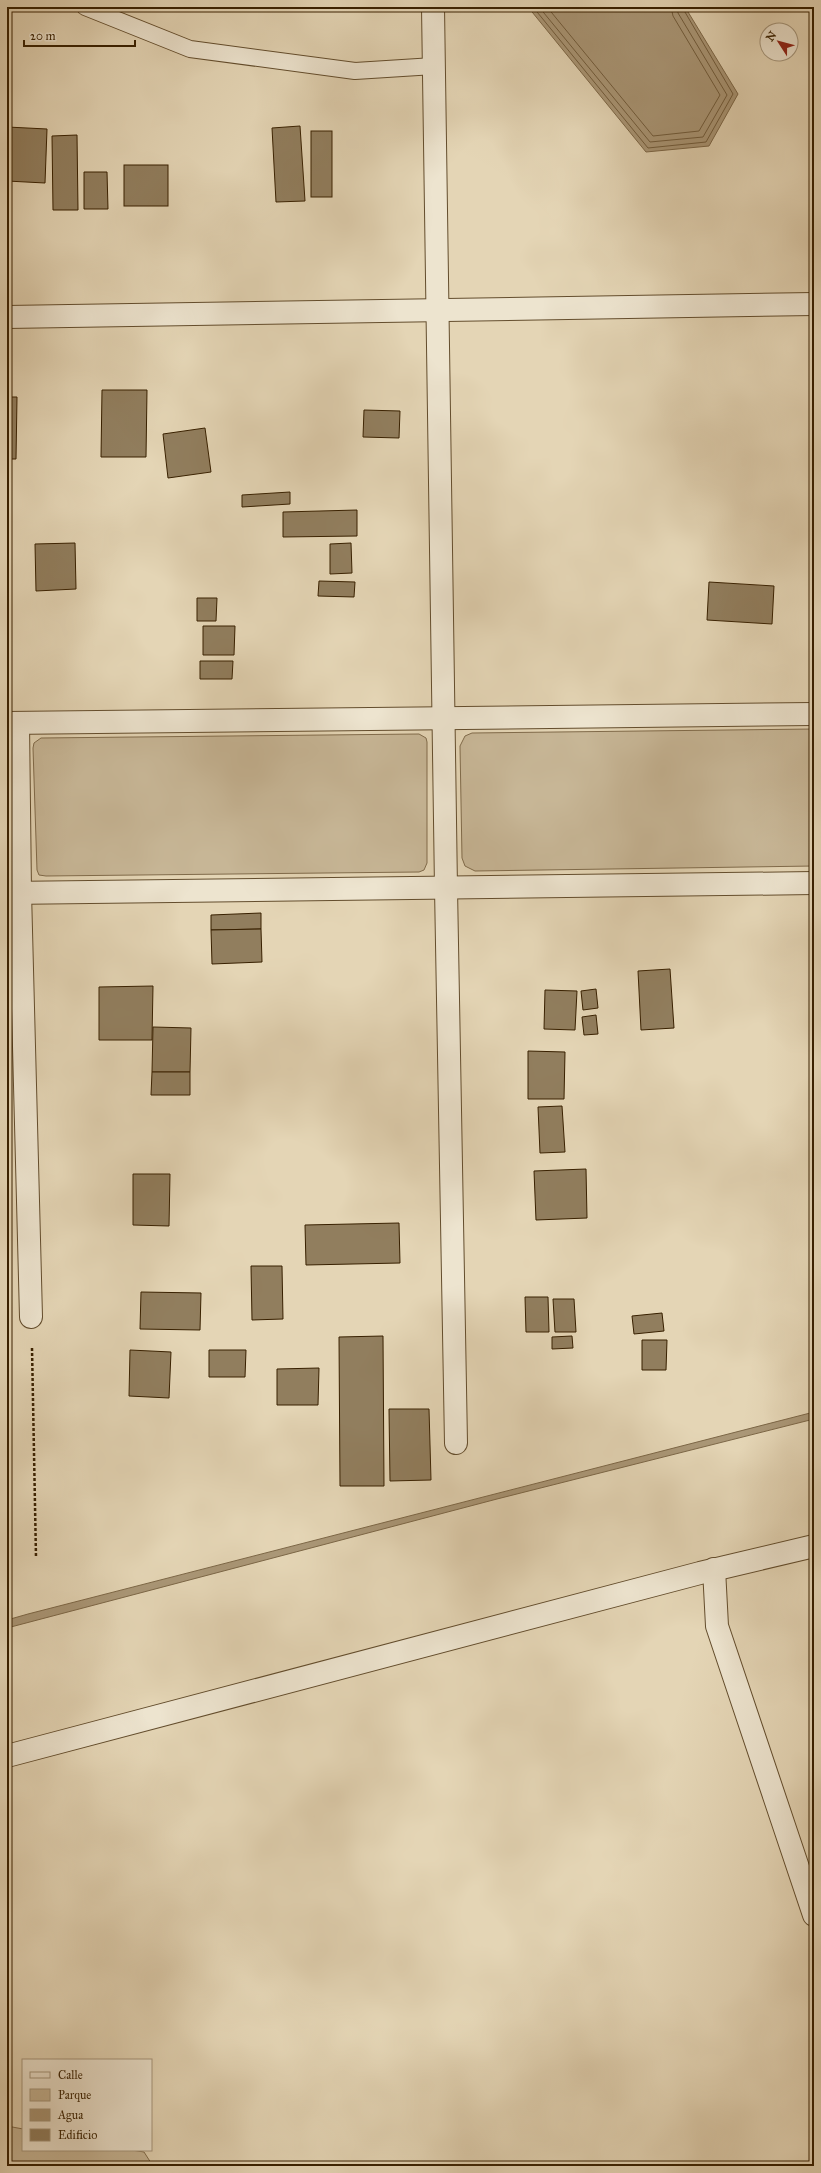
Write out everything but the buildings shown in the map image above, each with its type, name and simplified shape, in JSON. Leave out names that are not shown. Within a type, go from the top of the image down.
[{"type":"street","points":[[433,7],[443,718],[456,1443]]},
{"type":"street","points":[[7,317],[814,304]]},
{"type":"street","points":[[31,1317],[14,893],[13,723],[814,714]]},
{"type":"street","points":[[14,893],[814,883]]},
{"type":"street","points":[[7,1756],[714,1569],[814,1546]]},
{"type":"street","points":[[714,1569],[717,1626],[814,1915]]},
{"type":"lane","points":[[85,7],[190,49],[355,70],[434,66]]},
{"type":"path","points":[[31,1317],[36,1557]]},
{"type":"green space","points":[[814,729],[814,866],[475,871],[465,866],[462,858],[460,746],[465,736],[472,733]]},
{"type":"green space","points":[[419,734],[426,738],[427,742],[427,863],[424,870],[419,872],[46,876],[39,875],[37,870],[33,748],[34,743],[41,738]]},
{"type":"green space","points":[[7,2126],[22,2129],[22,2151],[138,2151],[144,2152],[153,2166],[7,2166]]},
{"type":"water","points":[[528,7],[685,7],[738,94],[709,146],[646,152]]},
{"type":"water","points":[[814,1412],[814,1419],[497,1499],[7,1628],[7,1620],[28,1614]]}]
